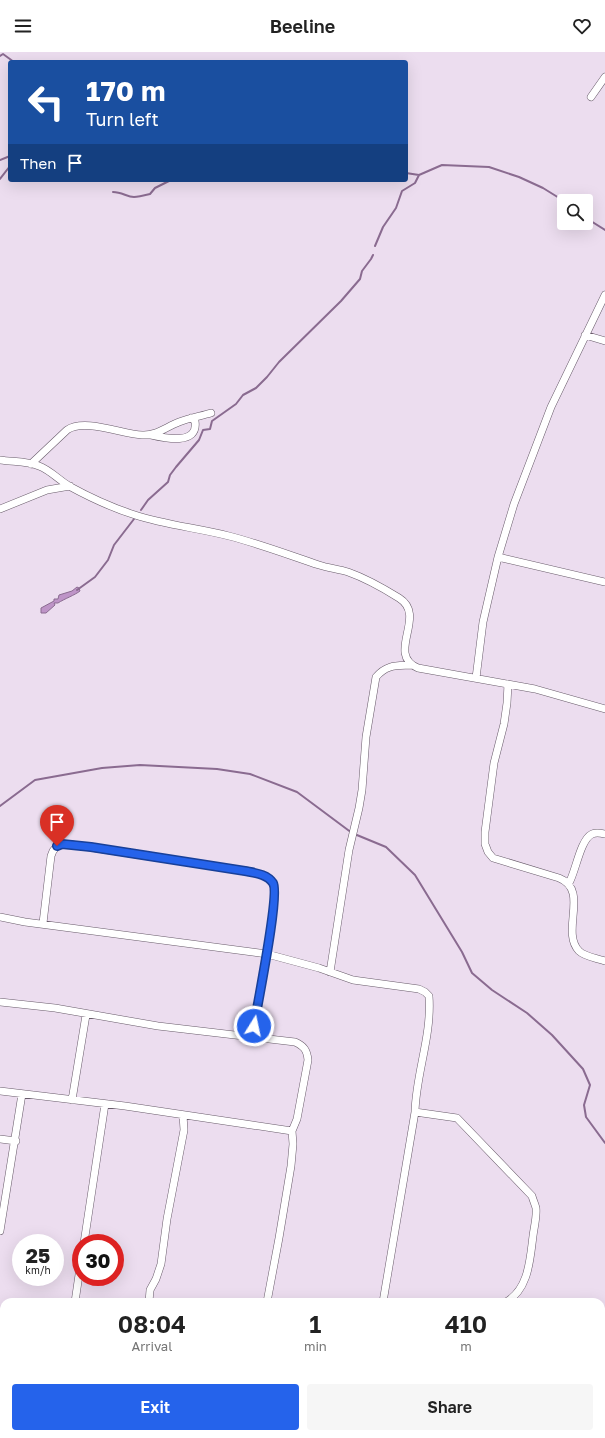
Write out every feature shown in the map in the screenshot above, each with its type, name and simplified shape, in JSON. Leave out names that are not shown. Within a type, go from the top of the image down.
[{"type":"street","points":[[591,97],[605,77]]},
{"type":"street","points":[[476,678],[484,622],[498,558],[514,504],[551,407],[605,295]]},
{"type":"street","points":[[585,335],[605,341]]},
{"type":"street","points":[[150,435],[161,431],[172,424],[211,413]]},
{"type":"street","points":[[31,464],[62,434],[74,426],[89,426],[130,434],[180,439],[189,436],[194,432],[196,427],[195,421],[191,418]]},
{"type":"street","points":[[0,460],[31,464],[44,468],[70,486],[135,515],[159,522],[235,538],[268,547],[319,565],[357,575],[400,598],[408,605],[410,613],[405,657],[412,665]]},
{"type":"street","points":[[0,509],[47,490],[70,486]]},
{"type":"street","points":[[498,558],[605,582]]},
{"type":"street","points":[[330,972],[349,850],[360,803],[366,737],[373,703],[376,677],[382,670],[389,666],[412,665],[427,670],[535,689],[605,709]]},
{"type":"street","points":[[508,684],[504,724],[492,777],[485,832],[485,844],[488,852],[493,858],[559,878],[569,883],[572,888],[574,899],[572,928],[575,945],[578,950],[584,954],[605,961]]},
{"type":"street","points":[[569,883],[586,840],[593,833],[599,832],[605,834]]},
{"type":"street","points":[[43,923],[53,851],[57,846],[62,844],[91,847],[245,871],[269,878],[274,884],[275,895],[267,954],[254,1026],[248,1036]]},
{"type":"street","points":[[0,917],[267,954],[319,968],[353,980],[412,988],[425,992],[429,996],[429,1032],[417,1086],[385,1298]]},
{"type":"street","points":[[0,1002],[34,1005],[158,1026],[295,1042],[302,1046],[307,1052],[308,1060],[297,1120],[292,1132],[293,1144],[290,1166],[268,1298]]},
{"type":"street","points":[[72,1100],[86,1015]]},
{"type":"street","points":[[0,1092],[105,1104],[292,1132]]},
{"type":"street","points":[[0,1231],[16,1141],[22,1094]]},
{"type":"street","points":[[85,1234],[105,1104]]},
{"type":"street","points":[[414,1112],[457,1118],[532,1196],[536,1207],[529,1266],[526,1277],[520,1288],[511,1298]]},
{"type":"street","points":[[149,1298],[150,1290],[156,1280],[161,1264],[167,1219],[184,1130],[183,1115]]},
{"type":"street","points":[[0,1139],[16,1141]]},
{"type":"street","points":[[76,1298],[77,1286]]},
{"type":"shaded area","points":[[77,587],[80,591],[58,603],[54,603],[55,605],[46,613],[41,613],[41,608],[54,601],[54,599],[58,599],[59,595],[72,591]]},
{"type":"waterway","points":[[0,56],[3,54],[11,60]]},
{"type":"waterway","points":[[0,160],[8,157]]},
{"type":"waterway","points":[[408,173],[419,175],[442,165],[489,167],[519,177],[543,188],[557,197]]},
{"type":"waterway","points":[[0,179],[8,169]]},
{"type":"waterway","points":[[375,246],[383,227],[396,208],[402,191],[415,183],[419,175]]},
{"type":"waterway","points":[[113,192],[131,197],[142,196],[150,194],[155,188],[167,182]]},
{"type":"waterway","points":[[593,222],[605,230]]},
{"type":"waterway","points":[[141,510],[148,500],[168,482],[170,475],[199,440],[203,430],[210,429],[212,421],[236,404],[243,395],[256,388],[279,362],[341,301],[360,279],[362,271],[373,255]]},
{"type":"waterway","points":[[77,590],[95,577],[108,560],[114,545],[134,519]]},
{"type":"waterway","points":[[0,806],[35,780],[102,768],[140,765],[217,769],[250,774],[297,792],[352,833],[386,847],[415,875],[462,952],[472,973],[492,990],[527,1013],[552,1035],[583,1069],[590,1085],[584,1105],[586,1117],[605,1143]]},
{"type":"route","points":[[57,846],[68,844],[91,847],[245,871],[269,878],[274,884],[275,895],[267,954],[254,1026]]}]
